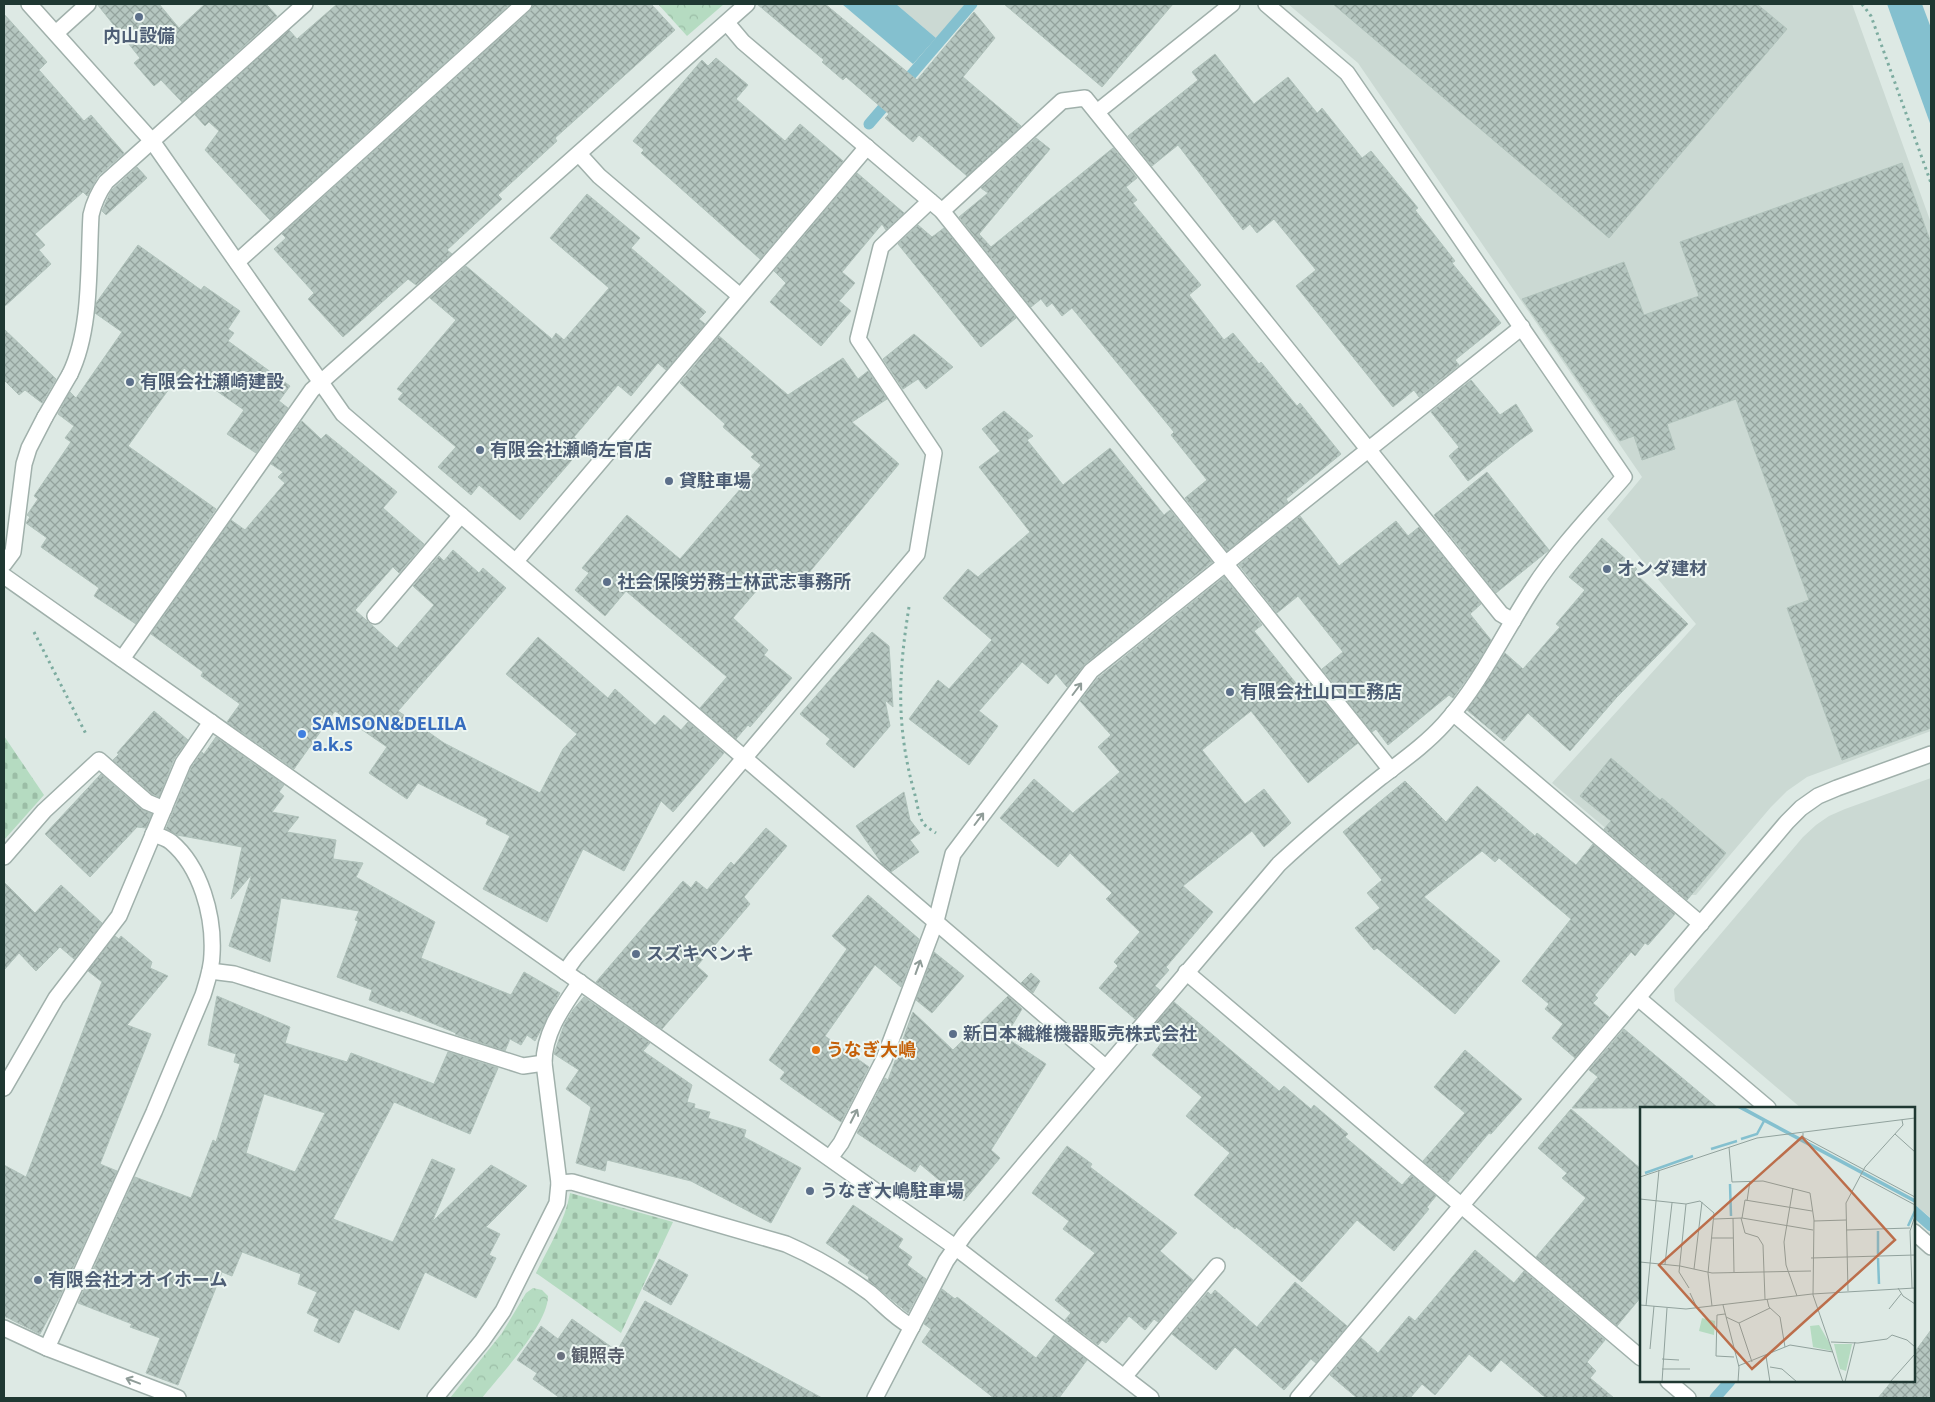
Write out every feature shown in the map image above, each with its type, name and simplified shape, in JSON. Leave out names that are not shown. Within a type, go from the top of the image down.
[{"type":"street","points":[[29,4],[152,141],[343,414],[1105,1068]]},
{"type":"street","points":[[56,33],[88,4]]},
{"type":"street","points":[[4,564],[13,552],[24,464],[29,448],[70,374],[81,344],[85,322],[91,215],[99,192],[106,182],[305,4]]},
{"type":"street","points":[[237,262],[524,4]]},
{"type":"street","points":[[122,659],[305,400],[321,382],[747,4]]},
{"type":"street","points":[[1097,112],[1232,4]]},
{"type":"street","points":[[876,1398],[946,1261],[964,1234],[1279,864],[1321,825],[1420,747],[1453,713],[1480,678],[1543,572],[1624,477],[1347,73],[1266,4]]},
{"type":"street","points":[[727,23],[743,42],[942,211],[1391,770]]},
{"type":"street","points":[[942,211],[1062,100],[1085,98],[1501,614],[1513,621]]},
{"type":"street","points":[[516,561],[867,147]]},
{"type":"street","points":[[579,154],[599,176],[740,296]]},
{"type":"street","points":[[565,972],[574,958],[917,554],[934,453],[858,339],[881,247],[930,201]]},
{"type":"street","points":[[830,1158],[841,1143],[884,1059],[936,921],[952,854],[1091,670],[1522,327]]},
{"type":"street","points":[[375,616],[461,514]]},
{"type":"street","points":[[4,576],[955,1247],[1151,1398]]},
{"type":"street","points":[[1453,713],[1701,924]]},
{"type":"street","points":[[4,1088],[56,998],[119,916],[183,763],[212,722]]},
{"type":"street","points":[[1298,1398],[1787,822],[1818,796],[1931,754]]},
{"type":"street","points":[[4,857],[44,810],[99,760],[147,802],[164,809]]},
{"type":"street","points":[[47,1348],[154,1112],[203,995],[210,971],[212,936],[209,915],[196,875],[170,841],[153,834]]},
{"type":"street","points":[[210,971],[234,974],[523,1066],[544,1063]]},
{"type":"street","points":[[1186,972],[1640,1357]]},
{"type":"street","points":[[436,1398],[482,1342],[503,1312],[557,1203],[560,1183],[544,1051],[551,1028],[580,982]]},
{"type":"street","points":[[1638,998],[1767,1107]]},
{"type":"street","points":[[560,1183],[572,1182],[786,1244],[850,1279],[874,1297],[899,1320],[912,1327]]},
{"type":"street","points":[[1915,1233],[1931,1247]]},
{"type":"street","points":[[1124,1378],[1216,1266]]},
{"type":"street","points":[[4,1328],[47,1348],[178,1398]]},
{"type":"street","points":[[1669,1382],[1688,1398]]},
{"type":"path","points":[[1862,4],[1871,16],[1931,183]]},
{"type":"path","points":[[909,603],[901,652],[899,687],[901,722],[906,756],[923,823],[956,848]]},
{"type":"path","points":[[31,625],[99,760]]},
{"type":"shaded area","points":[[896,4],[965,4],[936,38]]},
{"type":"shaded area","points":[[1288,4],[1852,4],[1931,223],[1931,731],[1807,777],[1787,791],[1771,807],[1696,895],[1685,895],[1552,783],[1696,624],[1607,519],[1642,477],[1358,63]]},
{"type":"shaded area","points":[[1931,778],[1931,1218],[1915,1205],[1915,1107],[1800,1107],[1675,1001],[1674,989],[1803,837],[1829,816]]},
{"type":"green space","points":[[658,4],[724,4],[687,36]]},
{"type":"green space","points":[[4,736],[44,795],[4,840]]},
{"type":"green space","points":[[570,1193],[673,1222],[621,1333],[536,1273],[556,1234],[568,1204]]},
{"type":"green space","points":[[533,1288],[542,1290],[548,1296],[546,1308],[532,1335],[522,1349],[482,1398],[450,1398],[502,1333],[526,1293]]},
{"type":"water","points":[[842,4],[896,4],[936,38],[913,64]]},
{"type":"water","points":[[1887,4],[1922,4],[1931,28],[1931,126]]},
{"type":"building","points":[[97,4],[159,4],[179,28],[205,4],[266,4],[277,16],[182,102],[161,80],[154,86],[134,63],[140,58]]},
{"type":"building","points":[[337,4],[510,4],[270,220],[205,150],[219,131],[209,122],[205,126],[195,115],[289,30],[297,39]]},
{"type":"building","points":[[533,4],[651,4],[675,30],[555,138],[557,141],[498,195],[502,199],[447,250],[452,254],[416,285],[408,279],[343,337],[308,299],[314,293],[274,249],[286,238],[282,234],[530,11]]},
{"type":"building","points":[[757,4],[825,4],[917,80],[974,12],[995,38],[963,77],[1021,126],[967,176],[919,135],[913,142],[885,118],[889,114],[846,77],[843,80],[822,62],[824,60]]},
{"type":"building","points":[[1004,4],[1173,4],[1102,87]]},
{"type":"building","points":[[1333,4],[1757,4],[1787,29],[1609,238]]},
{"type":"building","points":[[4,14],[47,62],[39,70],[84,121],[91,115],[124,153],[98,176],[87,196],[83,192],[35,234],[45,245],[39,250],[51,264],[4,307]]},
{"type":"building","points":[[1215,54],[1254,104],[1288,77],[1317,113],[1322,108],[1362,158],[1371,151],[1418,208],[1415,210],[1455,261],[1452,263],[1501,323],[1455,360],[1459,365],[1419,397],[1414,390],[1393,407],[1296,286],[1316,270],[1274,219],[1257,233],[1250,224],[1243,230],[1178,145],[1152,166],[1128,136],[1198,80],[1192,72]]},
{"type":"building","points":[[716,58],[748,85],[736,99],[785,141],[800,124],[843,161],[760,259],[641,153],[644,150],[633,141],[702,60],[708,66]]},
{"type":"building","points":[[1036,138],[1050,149],[979,234],[991,247],[1113,148],[1137,178],[1126,187],[1137,200],[1133,203],[1201,285],[1189,295],[1224,340],[1233,333],[1259,364],[1261,362],[1297,406],[1300,403],[1341,454],[1286,499],[1288,502],[1227,551],[1185,498],[1207,480],[1171,435],[1174,432],[1072,308],[1062,316],[1052,303],[1047,307],[1041,299],[1031,307],[959,217],[988,193],[981,188]]},
{"type":"building","points":[[1902,163],[1931,243],[1931,728],[1842,760],[1787,608],[1809,600],[1736,399],[1667,424],[1675,449],[1642,460],[1634,436],[1620,441],[1522,299],[1624,262],[1644,315],[1699,296],[1680,242]]},
{"type":"building","points":[[137,167],[147,178],[106,215],[102,211],[111,191]]},
{"type":"building","points":[[857,173],[904,213],[886,230],[882,224],[842,272],[855,283],[839,301],[851,311],[821,346],[770,302],[786,283],[774,271]]},
{"type":"building","points":[[587,194],[640,238],[631,248],[706,312],[699,319],[705,324],[666,370],[658,363],[631,396],[618,385],[574,437],[584,446],[520,520],[479,485],[471,495],[438,467],[456,447],[398,399],[403,393],[397,389],[456,320],[430,298],[466,266],[552,339],[556,333],[564,340],[609,288],[550,238]]},
{"type":"building","points":[[918,225],[932,237],[944,228],[1016,318],[981,347],[898,244]]},
{"type":"building","points":[[138,245],[201,290],[204,286],[240,311],[228,329],[234,333],[228,341],[290,386],[279,401],[288,408],[256,453],[227,434],[244,410],[184,368],[128,446],[216,509],[136,624],[94,596],[99,588],[41,547],[47,538],[26,523],[30,517],[27,515],[38,499],[34,496],[71,442],[65,438],[74,426],[58,414],[70,392],[76,398],[122,332],[95,313],[96,303]]},
{"type":"building","points":[[4,329],[56,379],[42,403],[25,390],[19,395],[4,380]]},
{"type":"building","points":[[914,334],[953,367],[926,389],[918,379],[903,389],[883,359]]},
{"type":"building","points":[[719,336],[788,395],[843,358],[858,379],[868,371],[887,399],[852,422],[899,464],[798,586],[776,568],[733,618],[768,650],[764,655],[792,678],[750,727],[748,725],[736,739],[700,708],[727,677],[626,591],[605,616],[575,590],[589,573],[582,568],[627,515],[680,559],[761,465],[751,457],[754,454],[723,427],[725,424],[680,383]]},
{"type":"building","points":[[1471,380],[1500,415],[1516,404],[1533,431],[1468,481],[1449,456],[1459,447],[1431,412]]},
{"type":"building","points":[[1004,411],[1033,436],[1027,440],[1063,485],[1110,448],[1164,515],[1170,510],[1212,562],[1085,664],[1067,687],[1056,674],[1048,684],[1022,662],[979,711],[998,726],[969,765],[909,719],[938,680],[949,689],[992,640],[943,598],[968,569],[978,577],[1030,532],[979,467],[1000,451],[982,429]]},
{"type":"building","points":[[302,421],[321,439],[326,434],[397,492],[383,508],[424,544],[399,573],[393,567],[355,610],[397,648],[434,605],[413,586],[439,556],[444,561],[453,550],[479,573],[483,568],[506,588],[398,711],[444,743],[540,793],[563,749],[577,734],[506,674],[538,637],[608,698],[615,689],[655,725],[664,715],[681,730],[688,722],[724,753],[673,812],[661,801],[624,871],[583,849],[547,922],[483,889],[510,836],[486,824],[488,819],[418,783],[407,799],[369,773],[387,747],[335,711],[294,769],[227,722],[240,704],[201,676],[203,672],[151,634],[231,520],[245,530],[285,483],[278,477],[283,472],[271,464]]},
{"type":"building","points":[[1487,472],[1549,550],[1496,593],[1434,515]]},
{"type":"building","points":[[1300,516],[1339,566],[1396,521],[1408,536],[1419,527],[1481,604],[1470,614],[1491,640],[1473,670],[1453,698],[1449,695],[1388,745],[1376,729],[1372,732],[1322,669],[1343,652],[1298,596],[1277,613],[1239,565]]},
{"type":"building","points":[[1602,538],[1637,569],[1634,572],[1688,624],[1616,698],[1570,751],[1528,713],[1504,741],[1467,710],[1505,653],[1523,669],[1560,627],[1556,624],[1585,590],[1569,577]]},
{"type":"building","points":[[1224,577],[1262,625],[1254,631],[1299,687],[1307,680],[1358,743],[1308,783],[1251,711],[1202,750],[1245,804],[1264,789],[1291,823],[1264,847],[1252,831],[1183,886],[1213,912],[1166,967],[1169,970],[1155,986],[1160,990],[1135,1019],[1099,988],[1118,966],[1114,962],[1140,932],[1106,899],[1112,893],[1070,853],[1058,867],[1000,818],[1034,779],[1073,813],[1120,772],[1098,747],[1111,735],[1080,701],[1098,678]]},
{"type":"building","points":[[872,632],[889,646],[893,707],[885,700],[890,726],[854,768],[826,744],[830,739],[800,714]]},
{"type":"building","points":[[154,711],[188,740],[174,759],[159,797],[152,794],[113,760]]},
{"type":"building","points":[[216,737],[284,785],[279,792],[284,796],[272,812],[299,817],[287,832],[336,840],[333,859],[363,863],[356,877],[435,922],[421,958],[511,995],[524,972],[560,993],[535,1041],[527,1035],[521,1045],[510,1039],[505,1051],[455,1034],[400,1010],[400,1012],[369,1000],[372,990],[337,977],[358,921],[355,920],[359,911],[281,898],[270,962],[229,946],[252,874],[231,899],[242,847],[177,835],[166,829],[191,768]]},
{"type":"building","points":[[1611,758],[1660,800],[1662,798],[1726,853],[1687,900],[1604,829],[1611,821],[1580,796]]},
{"type":"building","points":[[101,774],[141,809],[152,814],[146,828],[137,827],[90,877],[45,834]]},
{"type":"building","points":[[1405,781],[1446,822],[1477,786],[1535,836],[1537,833],[1576,865],[1593,844],[1675,914],[1648,945],[1645,943],[1635,956],[1631,952],[1595,995],[1598,998],[1593,1003],[1609,1017],[1575,1058],[1552,1038],[1563,1024],[1545,1009],[1549,1004],[1522,981],[1571,919],[1499,858],[1495,862],[1482,851],[1424,897],[1500,961],[1455,1014],[1377,948],[1374,950],[1355,928],[1380,908],[1367,893],[1382,880],[1343,832]]},
{"type":"building","points":[[904,792],[910,820],[920,833],[910,840],[919,852],[891,872],[883,865],[856,826]]},
{"type":"building","points":[[766,828],[787,846],[744,897],[750,904],[697,966],[708,976],[662,1029],[596,982],[683,881],[691,888],[696,881],[707,890],[731,862],[734,865]]},
{"type":"building","points":[[4,882],[35,913],[61,885],[102,923],[74,959],[60,947],[36,971],[19,953],[4,970]]},
{"type":"building","points":[[868,895],[919,939],[901,987],[875,965],[825,1036],[869,1067],[841,1122],[780,1079],[785,1072],[769,1060],[847,949],[832,936]]},
{"type":"building","points":[[115,936],[119,939],[121,936],[152,962],[150,968],[168,976],[127,1025],[151,1034],[100,1164],[117,1171],[60,1296],[40,1334],[4,1316],[4,1165],[26,1177],[102,982],[88,971]]},
{"type":"building","points":[[934,952],[964,976],[932,1013],[916,1000]]},
{"type":"building","points":[[1031,973],[1040,981],[1033,993],[1021,983]]},
{"type":"building","points":[[217,996],[290,1027],[285,1043],[347,1062],[351,1053],[434,1084],[448,1052],[498,1068],[470,1134],[394,1102],[333,1219],[393,1242],[432,1159],[455,1169],[432,1222],[491,1165],[527,1186],[486,1227],[500,1234],[489,1255],[496,1258],[476,1298],[425,1272],[399,1330],[355,1309],[339,1343],[314,1331],[319,1319],[307,1313],[317,1292],[298,1284],[301,1274],[242,1252],[232,1276],[222,1272],[178,1385],[146,1373],[160,1338],[130,1327],[132,1324],[78,1303],[135,1177],[191,1198],[213,1140],[216,1142],[240,1064],[234,1062],[236,1054],[208,1045]],"holes":[[[264,1094],[325,1113],[295,1172],[246,1153]]]},
{"type":"building","points":[[1008,996],[1022,1009],[1005,1037],[1046,1064],[991,1150],[1000,1158],[964,1201],[920,1164],[915,1172],[857,1133],[885,1078],[888,1080],[913,1012],[953,1050]]},
{"type":"building","points":[[584,997],[650,1043],[643,1051],[692,1085],[687,1102],[695,1104],[694,1108],[710,1112],[708,1118],[746,1130],[744,1137],[801,1168],[771,1223],[691,1181],[607,1160],[605,1171],[576,1163],[591,1107],[566,1089],[579,1070],[554,1054],[564,1025]]},
{"type":"building","points":[[1174,1002],[1279,1091],[1284,1086],[1311,1109],[1314,1105],[1348,1134],[1345,1137],[1402,1185],[1411,1175],[1436,1196],[1427,1207],[1429,1209],[1394,1251],[1357,1220],[1302,1282],[1194,1195],[1230,1153],[1186,1116],[1202,1097],[1152,1055],[1162,1042],[1149,1031]]},
{"type":"building","points":[[1624,1029],[1717,1107],[1572,1108],[1598,1077],[1589,1070]]},
{"type":"building","points":[[1465,1050],[1522,1099],[1491,1134],[1489,1133],[1448,1182],[1423,1161],[1465,1113],[1434,1087]]},
{"type":"building","points":[[1571,1109],[1640,1168],[1640,1298],[1617,1326],[1536,1257],[1586,1198],[1562,1178],[1567,1173],[1538,1148]]},
{"type":"building","points":[[1067,1146],[1092,1164],[1090,1167],[1177,1233],[1160,1251],[1193,1280],[1158,1322],[1154,1319],[1145,1330],[1129,1316],[1106,1343],[1102,1340],[1098,1345],[1065,1320],[1071,1313],[1055,1300],[1095,1253],[1063,1229],[1069,1221],[1032,1193]]},
{"type":"building","points":[[853,1205],[903,1239],[898,1247],[912,1257],[907,1265],[926,1279],[908,1313],[868,1280],[869,1277],[848,1263],[850,1260],[826,1243]]},
{"type":"building","points":[[1475,1250],[1514,1283],[1524,1271],[1605,1340],[1587,1362],[1596,1371],[1590,1378],[1614,1398],[1546,1398],[1501,1360],[1491,1372],[1469,1354],[1435,1395],[1422,1384],[1410,1398],[1357,1398],[1330,1375],[1361,1338],[1378,1353],[1409,1316],[1415,1321]]},
{"type":"building","points":[[659,1259],[688,1275],[671,1305],[643,1289]]},
{"type":"building","points":[[1295,1282],[1347,1326],[1316,1363],[1311,1359],[1284,1390],[1235,1347],[1216,1370],[1172,1334],[1208,1292],[1211,1295],[1215,1290],[1257,1327]]},
{"type":"building","points":[[942,1289],[955,1299],[957,1297],[1036,1358],[1054,1335],[1087,1360],[1059,1398],[994,1398],[922,1342],[931,1329],[924,1324]]},
{"type":"building","points":[[645,1301],[822,1398],[560,1398],[533,1379],[537,1373],[517,1360],[541,1326],[558,1339],[572,1319],[617,1351]]},
{"type":"building","points":[[1931,1330],[1931,1398],[1878,1398],[1891,1382],[1915,1382],[1915,1352]]},
{"type":"waterway","points":[[869,124],[972,4]]},
{"type":"waterway","points":[[1915,1212],[1931,1226]]},
{"type":"waterway","points":[[1715,1398],[1729,1382]]},
{"type":"place","name":"内山設備","points":[[139,17]]},
{"type":"place","name":"有限会社瀬崎建設","points":[[130,382]]},
{"type":"place","name":"有限会社瀬崎左官店","points":[[480,450]]},
{"type":"place","name":"貸駐車場","points":[[669,481]]},
{"type":"place","name":"オンダ建材","points":[[1607,569]]},
{"type":"place","name":"社会保険労務士林武志事務所","points":[[607,582]]},
{"type":"place","name":"有限会社山口工務店","points":[[1230,692]]},
{"type":"place","name":"SAMSON&DELILA a.k.s","points":[[302,734]]},
{"type":"place","name":"スズキペンキ","points":[[636,954]]},
{"type":"place","name":"新日本繊維機器販売株式会社","points":[[953,1034]]},
{"type":"place","name":"うなぎ大嶋","points":[[816,1050]]},
{"type":"place","name":"うなぎ大嶋駐車場","points":[[810,1191]]},
{"type":"place","name":"有限会社オオイホーム","points":[[38,1280]]},
{"type":"place","name":"観照寺","points":[[561,1356]]}]
